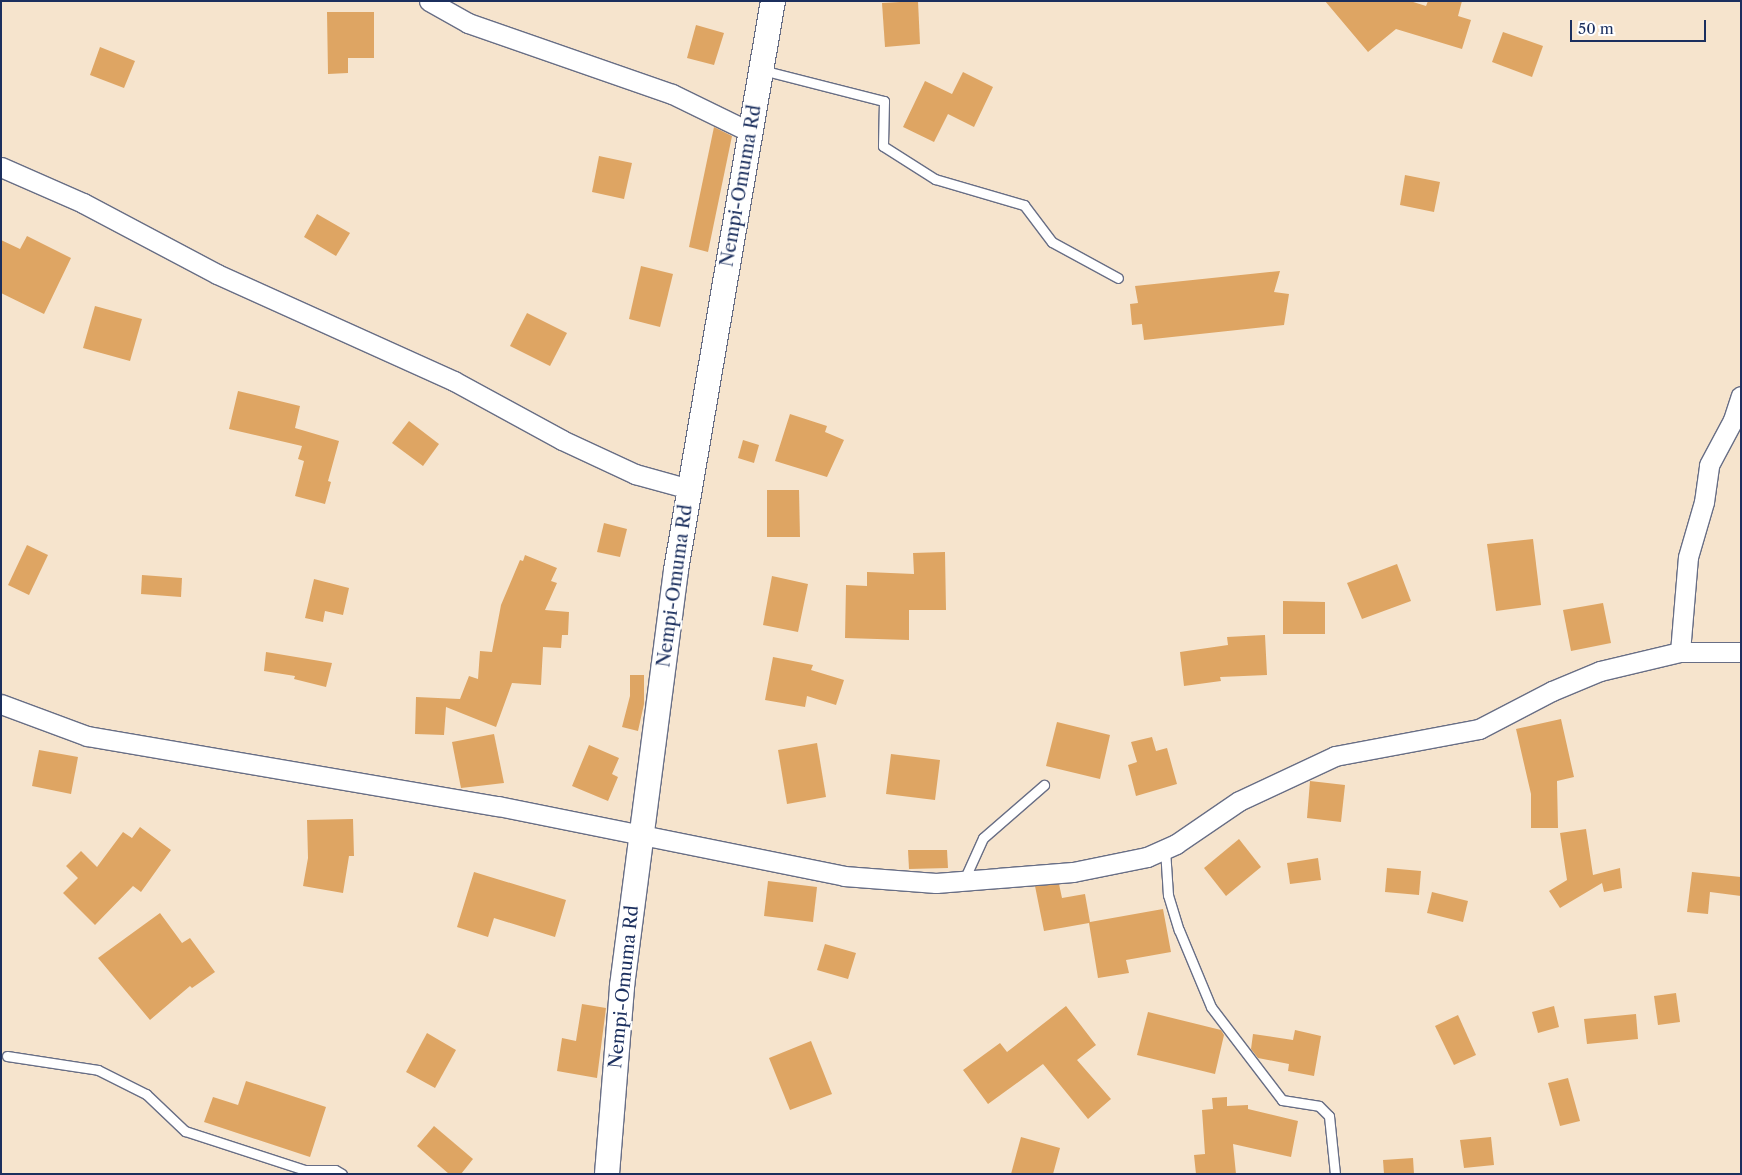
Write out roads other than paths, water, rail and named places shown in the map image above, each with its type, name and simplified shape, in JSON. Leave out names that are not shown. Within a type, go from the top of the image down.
[{"type":"street","points":[[429,1],[468,24],[672,94],[750,132]]},
{"type":"street","name":"Nempi-Omuma Rd","points":[[607,1174],[622,986],[689,489],[772,1]]},
{"type":"street","points":[[1,167],[83,203],[217,274],[454,382],[570,444],[635,474],[689,489]]},
{"type":"street","points":[[1680,652],[1688,558],[1704,502],[1709,465],[1733,420],[1740,400]]},
{"type":"street","points":[[1,704],[87,736],[341,777],[844,876],[936,883],[1073,872],[1148,857],[1165,849],[1239,801],[1312,765],[1361,749],[1479,729],[1552,691],[1600,671],[1680,652],[1741,652]]},
{"type":"lane","points":[[761,70],[884,101],[883,146],[935,179],[1024,205],[1052,242],[1118,278]]},
{"type":"lane","points":[[964,880],[983,838],[1044,785]]},
{"type":"lane","points":[[1165,849],[1168,895],[1179,930],[1212,1007],[1230,1036],[1282,1100],[1319,1106],[1329,1116],[1335,1174]]},
{"type":"lane","points":[[7,1056],[98,1070],[146,1094],[185,1132],[305,1170],[335,1170],[342,1174]]}]
